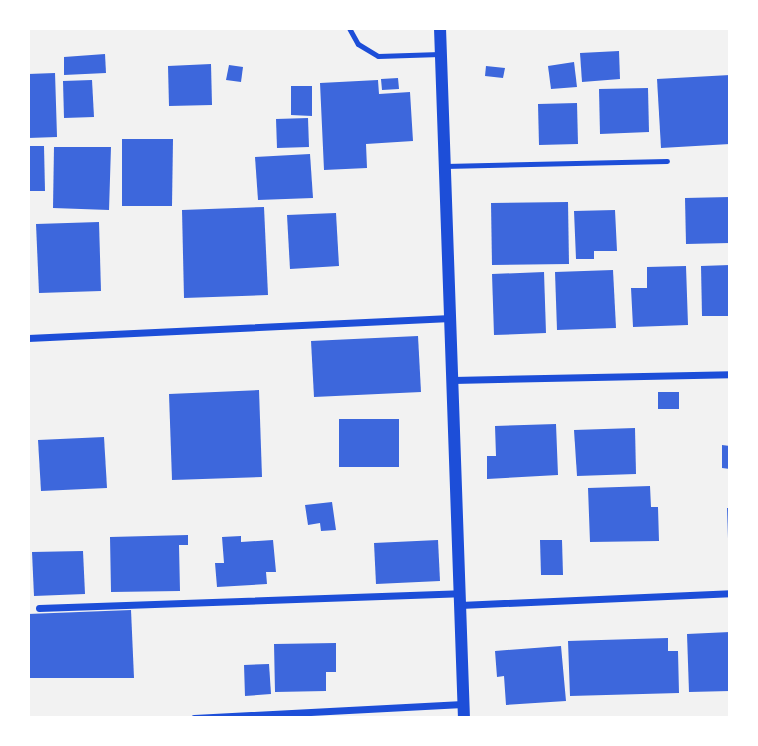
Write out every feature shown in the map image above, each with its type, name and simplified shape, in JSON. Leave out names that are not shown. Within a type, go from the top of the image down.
[{"type":"street","points":[[440,28],[464,718]]},
{"type":"street","points":[[28,338],[450,318]]},
{"type":"street","points":[[453,380],[730,374]]},
{"type":"street","points":[[39,608],[730,593]]},
{"type":"street","points":[[194,718],[463,704]]},
{"type":"lane","points":[[349,28],[358,44],[378,56],[440,54]]},
{"type":"lane","points":[[445,166],[667,161]]},
{"type":"building","points":[[619,51],[620,79],[582,82],[580,53]]},
{"type":"building","points":[[105,54],[106,73],[64,75],[64,57]]},
{"type":"building","points":[[574,62],[577,87],[551,89],[548,66]]},
{"type":"building","points":[[211,64],[212,105],[169,106],[168,66]]},
{"type":"building","points":[[229,65],[243,67],[241,82],[226,80]]},
{"type":"building","points":[[486,66],[505,68],[503,78],[485,76]]},
{"type":"building","points":[[55,73],[57,137],[28,138],[28,74]]},
{"type":"building","points":[[730,75],[730,144],[661,148],[657,79]]},
{"type":"building","points":[[398,78],[399,89],[382,90],[381,79]]},
{"type":"building","points":[[92,80],[94,117],[64,118],[63,81]]},
{"type":"building","points":[[378,80],[379,94],[410,92],[413,141],[366,144],[367,168],[324,170],[320,83]]},
{"type":"building","points":[[291,86],[312,86],[312,116],[291,115]]},
{"type":"building","points":[[648,88],[649,132],[600,134],[599,89]]},
{"type":"building","points":[[577,103],[578,144],[539,145],[538,104]]},
{"type":"building","points":[[308,118],[309,147],[277,148],[276,119]]},
{"type":"building","points":[[122,139],[173,139],[172,206],[122,206]]},
{"type":"building","points":[[28,146],[44,146],[45,191],[28,191]]},
{"type":"building","points":[[54,147],[111,147],[109,210],[53,208]]},
{"type":"building","points":[[310,154],[313,198],[258,200],[255,157]]},
{"type":"building","points":[[730,197],[730,243],[686,244],[685,198]]},
{"type":"building","points":[[568,202],[569,264],[492,265],[491,203]]},
{"type":"building","points":[[264,207],[268,295],[184,298],[182,210]]},
{"type":"building","points":[[615,210],[617,251],[594,251],[594,259],[576,259],[574,211]]},
{"type":"building","points":[[336,213],[339,266],[290,269],[287,215]]},
{"type":"building","points":[[99,222],[101,291],[39,293],[36,224]]},
{"type":"building","points":[[730,265],[730,316],[702,316],[701,266]]},
{"type":"building","points":[[686,266],[688,325],[633,327],[631,288],[647,288],[647,267]]},
{"type":"building","points":[[613,270],[616,328],[557,330],[555,272]]},
{"type":"building","points":[[544,272],[546,333],[494,335],[492,274]]},
{"type":"building","points":[[418,336],[421,392],[314,397],[311,341]]},
{"type":"building","points":[[259,390],[262,477],[172,480],[169,394]]},
{"type":"building","points":[[658,392],[679,392],[679,409],[658,409]]},
{"type":"building","points":[[339,419],[399,419],[399,467],[339,467]]},
{"type":"building","points":[[556,424],[558,475],[487,479],[487,456],[496,456],[495,426]]},
{"type":"building","points":[[635,428],[636,474],[577,476],[574,430]]},
{"type":"building","points":[[104,437],[107,488],[41,491],[38,440]]},
{"type":"building","points":[[722,445],[730,446],[730,469],[722,468]]},
{"type":"building","points":[[650,486],[651,507],[658,507],[659,541],[590,542],[588,488]]},
{"type":"building","points":[[332,502],[336,530],[321,531],[320,523],[308,525],[305,505]]},
{"type":"building","points":[[727,508],[730,508],[730,538],[728,538]]},
{"type":"building","points":[[188,535],[188,545],[179,545],[180,591],[111,592],[110,537]]},
{"type":"building","points":[[241,536],[241,542],[273,540],[276,572],[266,572],[267,584],[217,587],[215,563],[224,563],[222,537]]},
{"type":"building","points":[[438,540],[440,581],[376,584],[374,543]]},
{"type":"building","points":[[540,540],[562,540],[563,575],[541,575]]},
{"type":"building","points":[[83,551],[85,594],[34,596],[32,552]]},
{"type":"building","points":[[131,610],[134,678],[28,678],[28,614]]},
{"type":"building","points":[[730,632],[730,691],[689,692],[687,634]]},
{"type":"building","points":[[668,638],[668,651],[678,651],[679,693],[570,696],[568,641]]},
{"type":"building","points":[[336,643],[336,672],[326,672],[326,691],[275,692],[274,644]]},
{"type":"building","points":[[561,646],[566,701],[506,705],[504,676],[497,677],[495,651]]},
{"type":"building","points":[[269,664],[271,694],[245,696],[244,665]]}]
